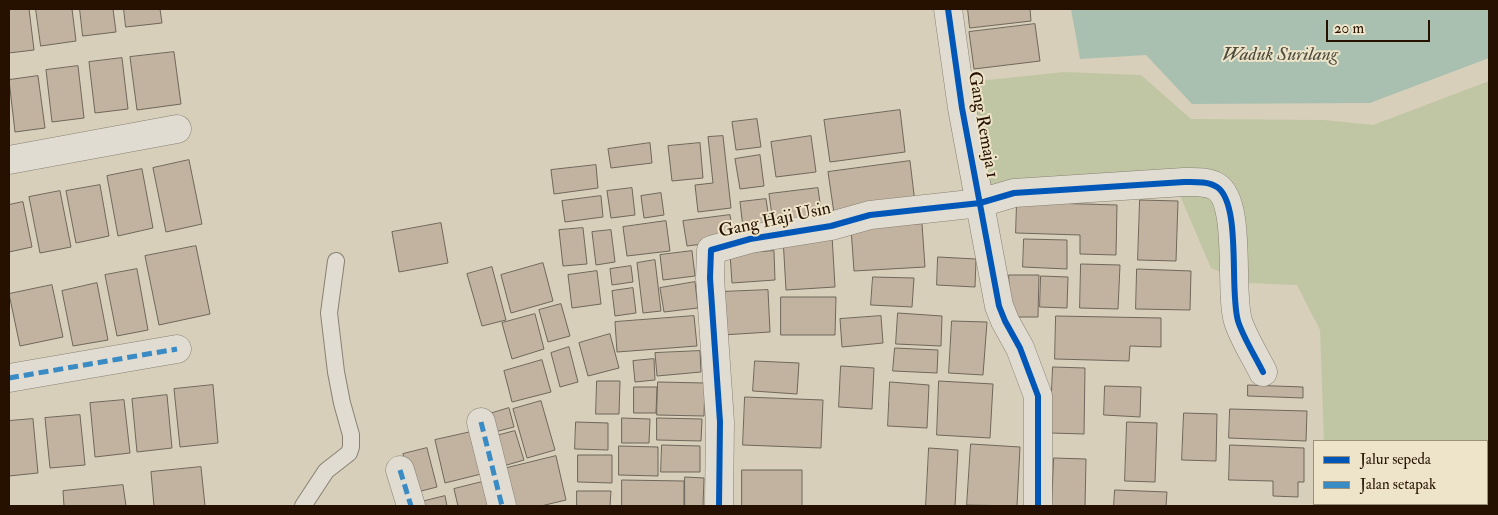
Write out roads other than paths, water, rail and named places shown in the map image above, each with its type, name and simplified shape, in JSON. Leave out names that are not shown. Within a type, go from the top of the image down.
[{"type":"street","name":"Gang Remaja 1","points":[[948,9],[962,108],[999,306],[1020,348],[1038,396],[1038,506]]},
{"type":"street","points":[[9,160],[177,129]]},
{"type":"street","points":[[980,202],[1014,193],[1184,182],[1202,182],[1217,187],[1226,199],[1232,219],[1237,320],[1263,372]]},
{"type":"street","name":"Gang Haji Usin","points":[[719,506],[720,422],[710,278],[711,250],[750,239],[831,226],[870,215],[980,202]]},
{"type":"street","points":[[9,378],[177,349]]},
{"type":"street","points":[[481,422],[502,506]]},
{"type":"street","points":[[400,470],[411,506]]},
{"type":"lane","points":[[303,506],[326,471],[349,453],[351,447],[351,435],[336,372],[328,313],[336,261]]},
{"type":"water","name":"Waduk Surilang","points":[[1071,9],[1489,9],[1489,58],[1370,103],[1192,104],[1146,55],[1080,59]]}]
